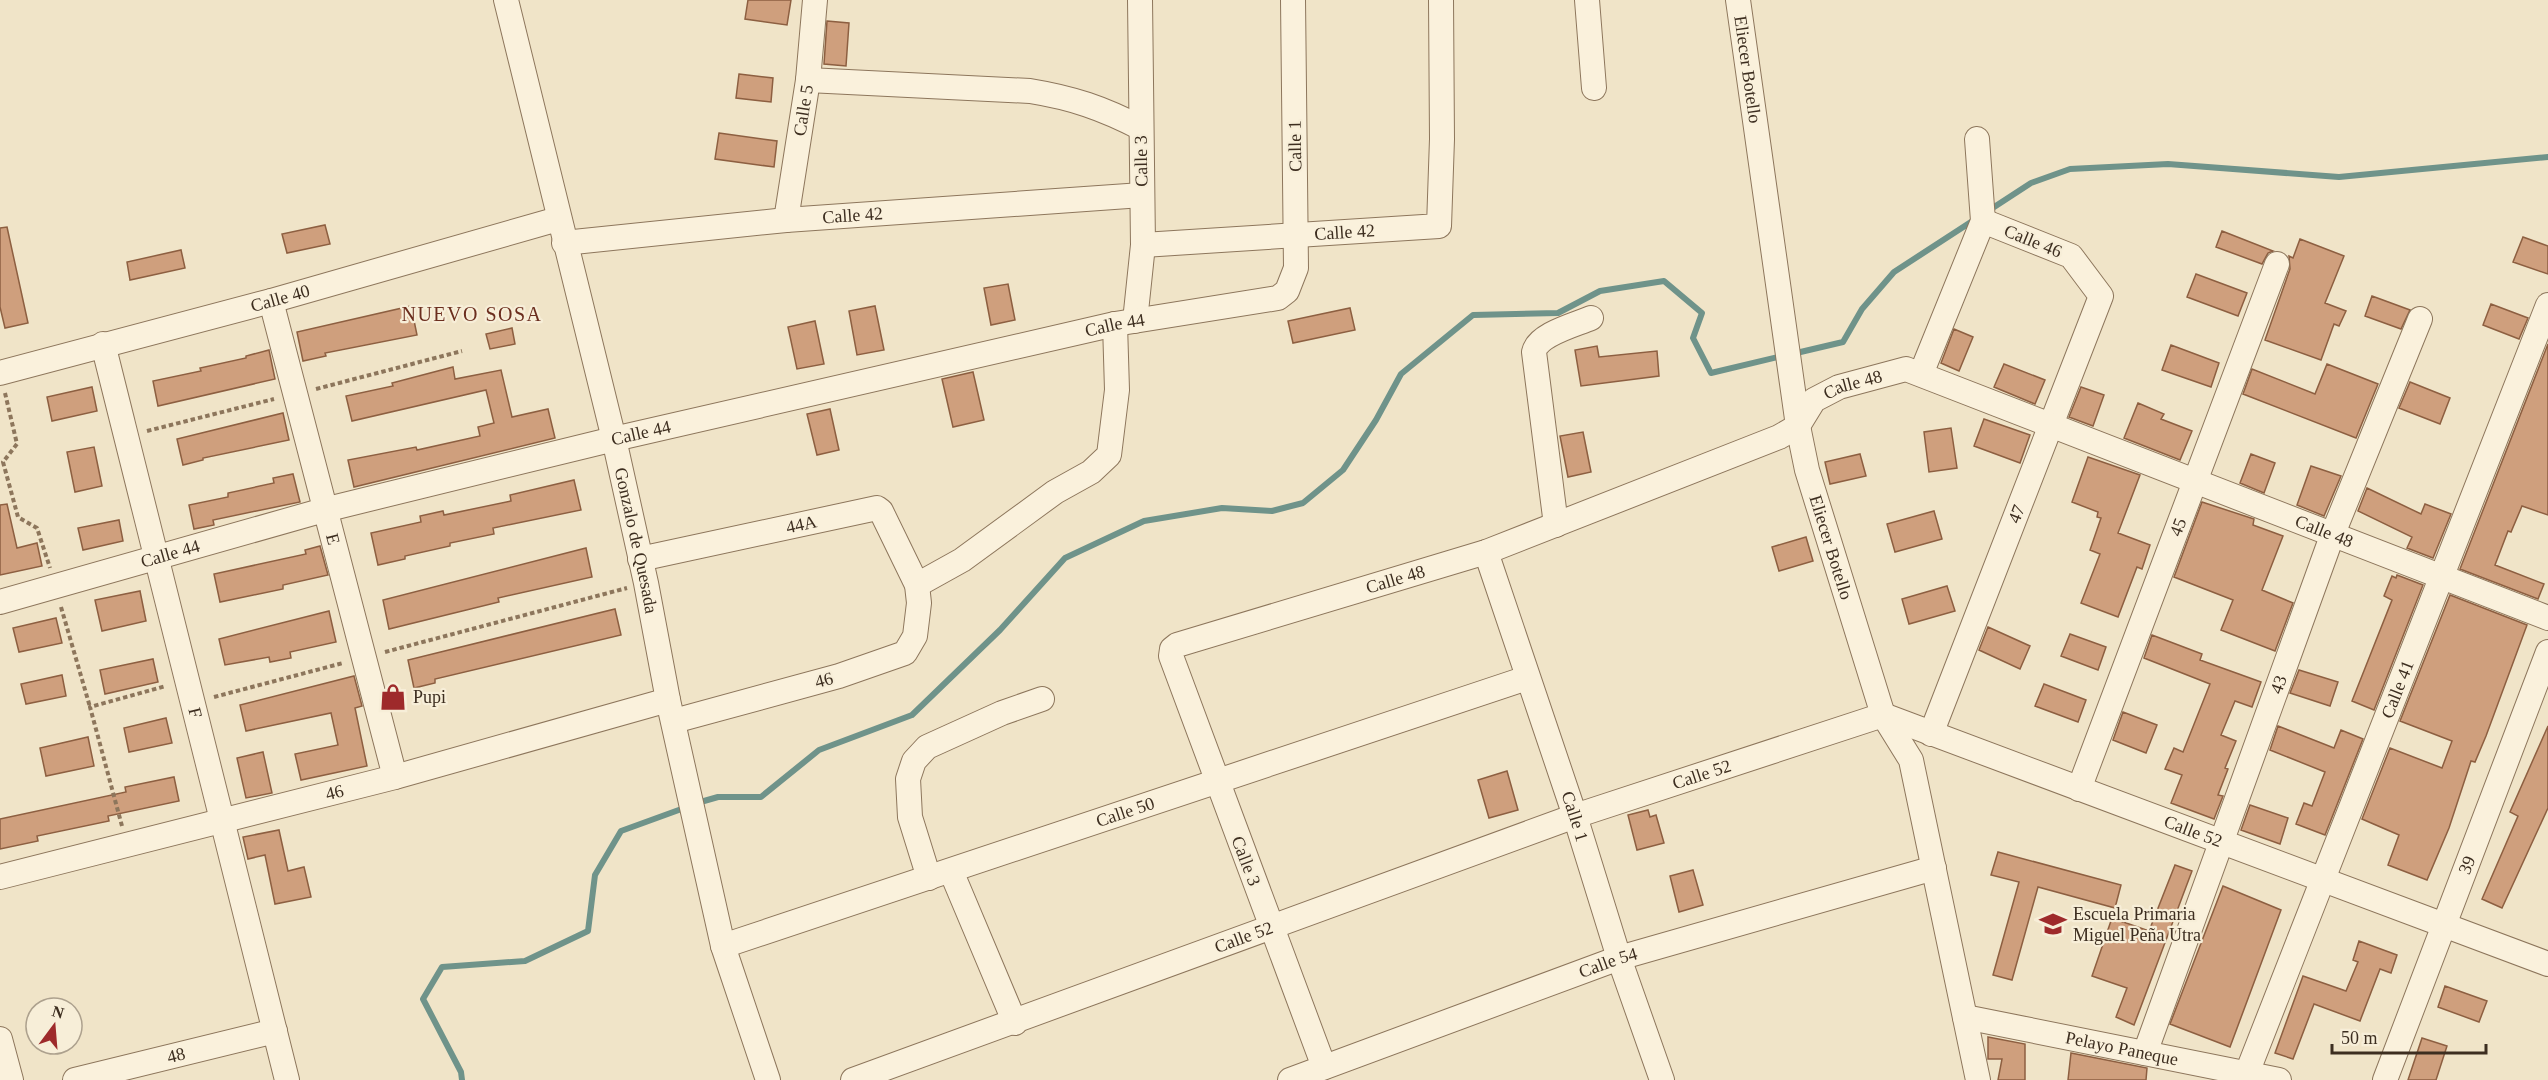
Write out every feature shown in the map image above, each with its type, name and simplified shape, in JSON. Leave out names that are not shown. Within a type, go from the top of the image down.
[{"type":"street","name":"Gonzalo de Quesada","points":[[506,0],[558,219],[614,439],[723,946],[768,1080]]},
{"type":"street","name":"Calle 5","points":[[786,220],[808,80],[815,0]]},
{"type":"street","name":"Calle 3","points":[[917,585],[962,560],[1054,492],[1091,472],[1109,454],[1125,322],[1143,245],[1140,0]]},
{"type":"street","name":"Calle 1","points":[[1287,291],[1296,268],[1293,0]]},
{"type":"street","name":"Calle 42","points":[[1143,245],[1439,226],[1442,139],[1441,0]]},
{"type":"street","points":[[1587,0],[1594,88]]},
{"type":"street","name":"Eliecer Botello","points":[[1738,0],[1798,426],[1807,470],[1882,716],[1911,760],[1978,1080]]},
{"type":"street","points":[[808,80],[1030,91],[1064,96],[1096,106],[1141,128]]},
{"type":"street","points":[[1921,374],[1983,221],[1977,139]]},
{"type":"street","name":"Calle 42","points":[[564,243],[786,220],[1142,195]]},
{"type":"street","name":"Calle 40","points":[[0,373],[271,301],[558,219]]},
{"type":"street","name":"Calle 46","points":[[1983,221],[2071,256],[2101,296]]},
{"type":"street","name":"45","points":[[2079,789],[2277,264]]},
{"type":"street","name":"Calle 44","points":[[0,602],[324,510],[614,439],[1125,322],[1278,298],[1287,291]]},
{"type":"street","name":"47","points":[[1931,734],[2101,296]]},
{"type":"street","name":"E","points":[[271,301],[394,777]]},
{"type":"street","name":"Calle 41","points":[[2247,1072],[2548,304]]},
{"type":"street","points":[[1556,525],[1534,352],[1535,347],[1546,337],[1591,318]]},
{"type":"street","name":"43","points":[[2145,1053],[2332,536],[2420,319]]},
{"type":"street","name":"F","points":[[103,344],[287,1080]]},
{"type":"street","name":"Calle 48","points":[[1171,656],[1172,649],[1177,645],[1486,552],[1556,525],[1779,437],[1798,426],[1814,400],[1839,387],[1906,369],[2050,427],[2548,618]]},
{"type":"street","name":"44A","points":[[640,559],[877,508],[881,511],[917,585]]},
{"type":"street","name":"Calle 1","points":[[1486,552],[1575,816],[1619,958],[1662,1080]]},
{"type":"street","name":"46","points":[[0,877],[394,777],[671,710],[839,676],[905,653],[915,636],[919,603],[917,585]]},
{"type":"street","name":"39","points":[[2385,1080],[2548,652]]},
{"type":"street","name":"Calle 3","points":[[1171,656],[1216,782],[1324,1066]]},
{"type":"street","name":"Calle 50","points":[[723,946],[1527,678]]},
{"type":"street","points":[[1015,1023],[910,817],[908,779],[914,761],[927,747],[1002,712],[1042,699]]},
{"type":"street","name":"Calle 52","points":[[853,1080],[1015,1023],[1271,926],[1575,816],[1882,716],[2548,964]]},
{"type":"street","name":"Calle 54","points":[[1290,1080],[1619,958],[1934,868]]},
{"type":"street","name":"Pelayo Paneque","points":[[1965,1017],[2278,1080]]},
{"type":"street","name":"48","points":[[75,1080],[275,1030]]},
{"type":"street","points":[[0,1039],[11,1080]]},
{"type":"path","points":[[0,373],[17,444],[3,462],[18,517],[37,528],[128,845]]},
{"type":"path","points":[[90,707],[190,691],[363,658],[646,583]]},
{"type":"building","points":[[748,0],[791,0],[787,25],[745,19]]},
{"type":"building","points":[[827,21],[849,23],[846,66],[824,64]]},
{"type":"building","points":[[739,74],[773,78],[771,102],[736,98]]},
{"type":"building","points":[[719,133],[777,141],[774,167],[715,159]]},
{"type":"building","points":[[325,225],[330,244],[287,253],[282,234]]},
{"type":"building","points":[[7,227],[28,323],[5,328],[0,307],[0,228]]},
{"type":"building","points":[[2222,231],[2273,251],[2268,253],[2262,264],[2216,247]]},
{"type":"building","points":[[2523,237],[2548,246],[2548,274],[2513,262]]},
{"type":"building","points":[[2300,239],[2344,256],[2325,303],[2346,311],[2339,326],[2334,324],[2321,360],[2265,340],[2290,269],[2289,256],[2293,258]]},
{"type":"building","points":[[181,250],[185,268],[130,280],[127,262]]},
{"type":"building","points":[[2196,274],[2247,293],[2238,316],[2187,297]]},
{"type":"building","points":[[1008,284],[1015,320],[991,325],[984,288]]},
{"type":"building","points":[[2372,296],[2410,310],[2401,329],[2365,316]]},
{"type":"building","points":[[2491,304],[2528,318],[2519,339],[2483,325]]},
{"type":"building","points":[[411,306],[417,335],[325,353],[326,356],[303,361],[297,332]]},
{"type":"building","points":[[875,306],[884,350],[857,355],[849,311]]},
{"type":"building","points":[[1350,308],[1355,330],[1293,343],[1288,321]]},
{"type":"building","points":[[815,321],[824,364],[797,369],[788,327]]},
{"type":"building","points":[[512,328],[515,344],[490,349],[486,334]]},
{"type":"building","points":[[1954,329],[1973,337],[1959,371],[1941,363]]},
{"type":"building","points":[[2548,344],[2548,515],[2522,506],[2511,532],[2508,531],[2495,565],[2544,584],[2538,599],[2460,569]]},
{"type":"building","points":[[2171,345],[2219,363],[2211,387],[2162,370]]},
{"type":"building","points":[[1597,346],[1599,357],[1657,351],[1659,376],[1581,386],[1575,350]]},
{"type":"building","points":[[269,350],[275,379],[158,406],[153,381],[201,371],[200,368],[246,358],[246,356]]},
{"type":"building","points":[[2004,364],[2045,380],[2035,404],[1994,387]]},
{"type":"building","points":[[2327,364],[2378,384],[2356,438],[2243,394],[2252,369],[2315,394]]},
{"type":"building","points":[[453,367],[455,379],[501,370],[512,417],[548,409],[555,438],[354,487],[348,460],[416,447],[417,450],[480,436],[478,427],[494,423],[486,390],[352,421],[346,396],[393,386],[392,383]]},
{"type":"building","points":[[973,372],[984,420],[953,427],[942,379]]},
{"type":"building","points":[[2410,382],[2450,398],[2440,424],[2399,408]]},
{"type":"building","points":[[92,387],[97,411],[52,421],[47,397]]},
{"type":"building","points":[[2081,387],[2104,395],[2093,426],[2069,417]]},
{"type":"building","points":[[2138,403],[2164,414],[2161,419],[2192,431],[2180,460],[2124,438]]},
{"type":"building","points":[[830,409],[839,450],[817,455],[807,414]]},
{"type":"building","points":[[283,413],[289,440],[203,458],[203,460],[183,465],[177,439]]},
{"type":"building","points":[[1984,419],[2030,435],[2020,463],[1974,446]]},
{"type":"building","points":[[1951,428],[1957,468],[1929,472],[1924,432]]},
{"type":"building","points":[[1583,432],[1591,472],[1568,477],[1560,436]]},
{"type":"building","points":[[94,447],[102,486],[75,492],[67,452]]},
{"type":"building","points":[[1860,454],[1866,476],[1830,484],[1825,462]]},
{"type":"building","points":[[2251,454],[2275,463],[2264,493],[2240,483]]},
{"type":"building","points":[[2088,457],[2140,475],[2118,533],[2150,545],[2142,569],[2137,567],[2118,617],[2081,603],[2100,554],[2090,550],[2101,518],[2097,517],[2098,512],[2072,502]]},
{"type":"building","points":[[2311,466],[2341,476],[2324,516],[2297,505]]},
{"type":"building","points":[[293,474],[300,502],[213,520],[214,525],[194,529],[189,505],[228,497],[228,493],[274,483],[273,478]]},
{"type":"building","points":[[574,480],[581,510],[493,528],[494,534],[450,543],[450,546],[405,556],[405,559],[378,565],[371,533],[421,522],[420,516],[443,511],[444,515],[511,501],[510,495]]},
{"type":"building","points":[[2367,488],[2421,514],[2425,504],[2451,514],[2433,558],[2407,548],[2412,537],[2358,511]]},
{"type":"building","points":[[2202,502],[2254,519],[2253,525],[2283,536],[2262,590],[2293,603],[2275,651],[2221,630],[2233,600],[2174,577]]},
{"type":"building","points":[[7,504],[17,548],[37,543],[42,566],[0,575],[0,505]]},
{"type":"building","points":[[1934,511],[1942,539],[1895,552],[1887,524]]},
{"type":"building","points":[[119,520],[123,541],[83,550],[78,528]]},
{"type":"building","points":[[1806,537],[1813,561],[1779,571],[1772,547]]},
{"type":"building","points":[[320,546],[328,575],[283,585],[283,589],[220,602],[214,574],[306,554],[305,550]]},
{"type":"building","points":[[586,548],[592,577],[498,598],[499,602],[389,629],[383,600]]},
{"type":"building","points":[[2397,575],[2423,585],[2374,710],[2352,701],[2392,600],[2384,596],[2392,576],[2396,578]]},
{"type":"building","points":[[1947,586],[1955,611],[1909,624],[1902,599]]},
{"type":"building","points":[[140,591],[146,621],[102,631],[95,600]]},
{"type":"building","points":[[2450,595],[2527,625],[2486,736],[2475,762],[2471,761],[2449,828],[2427,880],[2388,865],[2399,835],[2362,819],[2390,748],[2442,768],[2452,741],[2400,721]]},
{"type":"building","points":[[615,609],[621,635],[435,679],[435,683],[414,688],[408,660]]},
{"type":"building","points":[[329,611],[336,642],[290,652],[291,658],[270,662],[269,657],[225,665],[219,639]]},
{"type":"building","points":[[56,618],[62,643],[19,652],[13,628]]},
{"type":"building","points":[[1988,627],[2030,646],[2020,669],[1979,650]]},
{"type":"building","points":[[2070,634],[2106,647],[2098,670],[2061,656]]},
{"type":"building","points":[[2152,635],[2202,654],[2200,660],[2261,682],[2252,707],[2235,701],[2221,735],[2236,741],[2225,768],[2228,769],[2218,795],[2223,796],[2214,819],[2171,803],[2182,775],[2165,769],[2174,748],[2183,752],[2210,684],[2144,658]]},
{"type":"building","points":[[153,659],[158,682],[105,694],[100,670]]},
{"type":"building","points":[[2299,670],[2338,682],[2330,706],[2290,693]]},
{"type":"building","points":[[62,675],[66,696],[26,704],[21,684]]},
{"type":"building","points":[[354,676],[362,706],[355,708],[367,766],[301,780],[295,754],[338,745],[331,713],[246,731],[240,705]]},
{"type":"building","points":[[2044,684],[2086,700],[2078,722],[2035,706]]},
{"type":"building","points":[[2123,712],[2157,725],[2146,753],[2113,740]]},
{"type":"building","points":[[166,718],[172,743],[129,752],[124,728]]},
{"type":"building","points":[[2278,726],[2334,748],[2341,730],[2363,739],[2325,835],[2296,824],[2304,803],[2312,806],[2325,772],[2270,750]]},
{"type":"building","points":[[2548,726],[2548,808],[2502,908],[2482,899],[2518,816],[2510,812]]},
{"type":"building","points":[[88,737],[94,766],[46,776],[40,748]]},
{"type":"building","points":[[263,752],[272,793],[246,798],[237,758]]},
{"type":"building","points":[[1507,771],[1518,810],[1489,818],[1478,780]]},
{"type":"building","points":[[174,777],[179,801],[108,816],[109,821],[37,836],[38,841],[0,849],[0,819],[126,792],[125,787]]},
{"type":"building","points":[[2250,805],[2288,818],[2280,844],[2241,830]]},
{"type":"building","points":[[1648,810],[1650,817],[1656,815],[1664,843],[1637,850],[1628,815]]},
{"type":"building","points":[[279,830],[288,871],[304,867],[311,897],[275,904],[265,855],[248,859],[243,837]]},
{"type":"building","points":[[1998,852],[2121,885],[2115,908],[2038,887],[2012,980],[1993,975],[2019,882],[1991,875]]},
{"type":"building","points":[[2175,865],[2192,871],[2134,1025],[2116,1017],[2127,988],[2092,976],[2112,918],[2149,931]]},
{"type":"building","points":[[1693,870],[1703,905],[1679,912],[1670,876]]},
{"type":"building","points":[[2223,886],[2281,910],[2230,1047],[2170,1024]]},
{"type":"building","points":[[2359,941],[2397,955],[2391,973],[2380,969],[2360,1021],[2314,1004],[2293,1059],[2275,1053],[2303,976],[2346,991],[2358,962],[2353,960]]},
{"type":"building","points":[[2445,986],[2487,1001],[2479,1022],[2438,1007]]},
{"type":"building","points":[[1988,1037],[2025,1044],[2025,1080],[1998,1080],[2002,1059],[1988,1059]]},
{"type":"building","points":[[2422,1038],[2447,1046],[2436,1080],[2408,1080]]},
{"type":"building","points":[[2071,1053],[2147,1068],[2146,1080],[2068,1080]]},
{"type":"waterway","points":[[1988,211],[2031,183],[2070,169],[2168,164],[2339,177],[2548,157]]},
{"type":"waterway","points":[[1792,354],[1843,342],[1862,309],[1894,272],[1974,220]]},
{"type":"waterway","points":[[697,803],[718,797],[761,797],[819,750],[912,715],[1000,630],[1065,558],[1144,521],[1222,508],[1272,511],[1303,503],[1343,470],[1376,420],[1401,374],[1473,315],[1558,313],[1600,291],[1664,281],[1702,313],[1693,338],[1711,373],[1782,356]]},
{"type":"waterway","points":[[462,1080],[461,1072],[423,999],[442,967],[525,961],[588,931],[595,875],[621,831],[687,807]]},
{"type":"place","name":"Pupi","points":[[393,697]]},
{"type":"place","name":"Escuela Primaria Miguel Peña Utra","points":[[2053,924]]},
{"type":"district","name":"NUEVO SOSA","points":[[472,314]]}]
